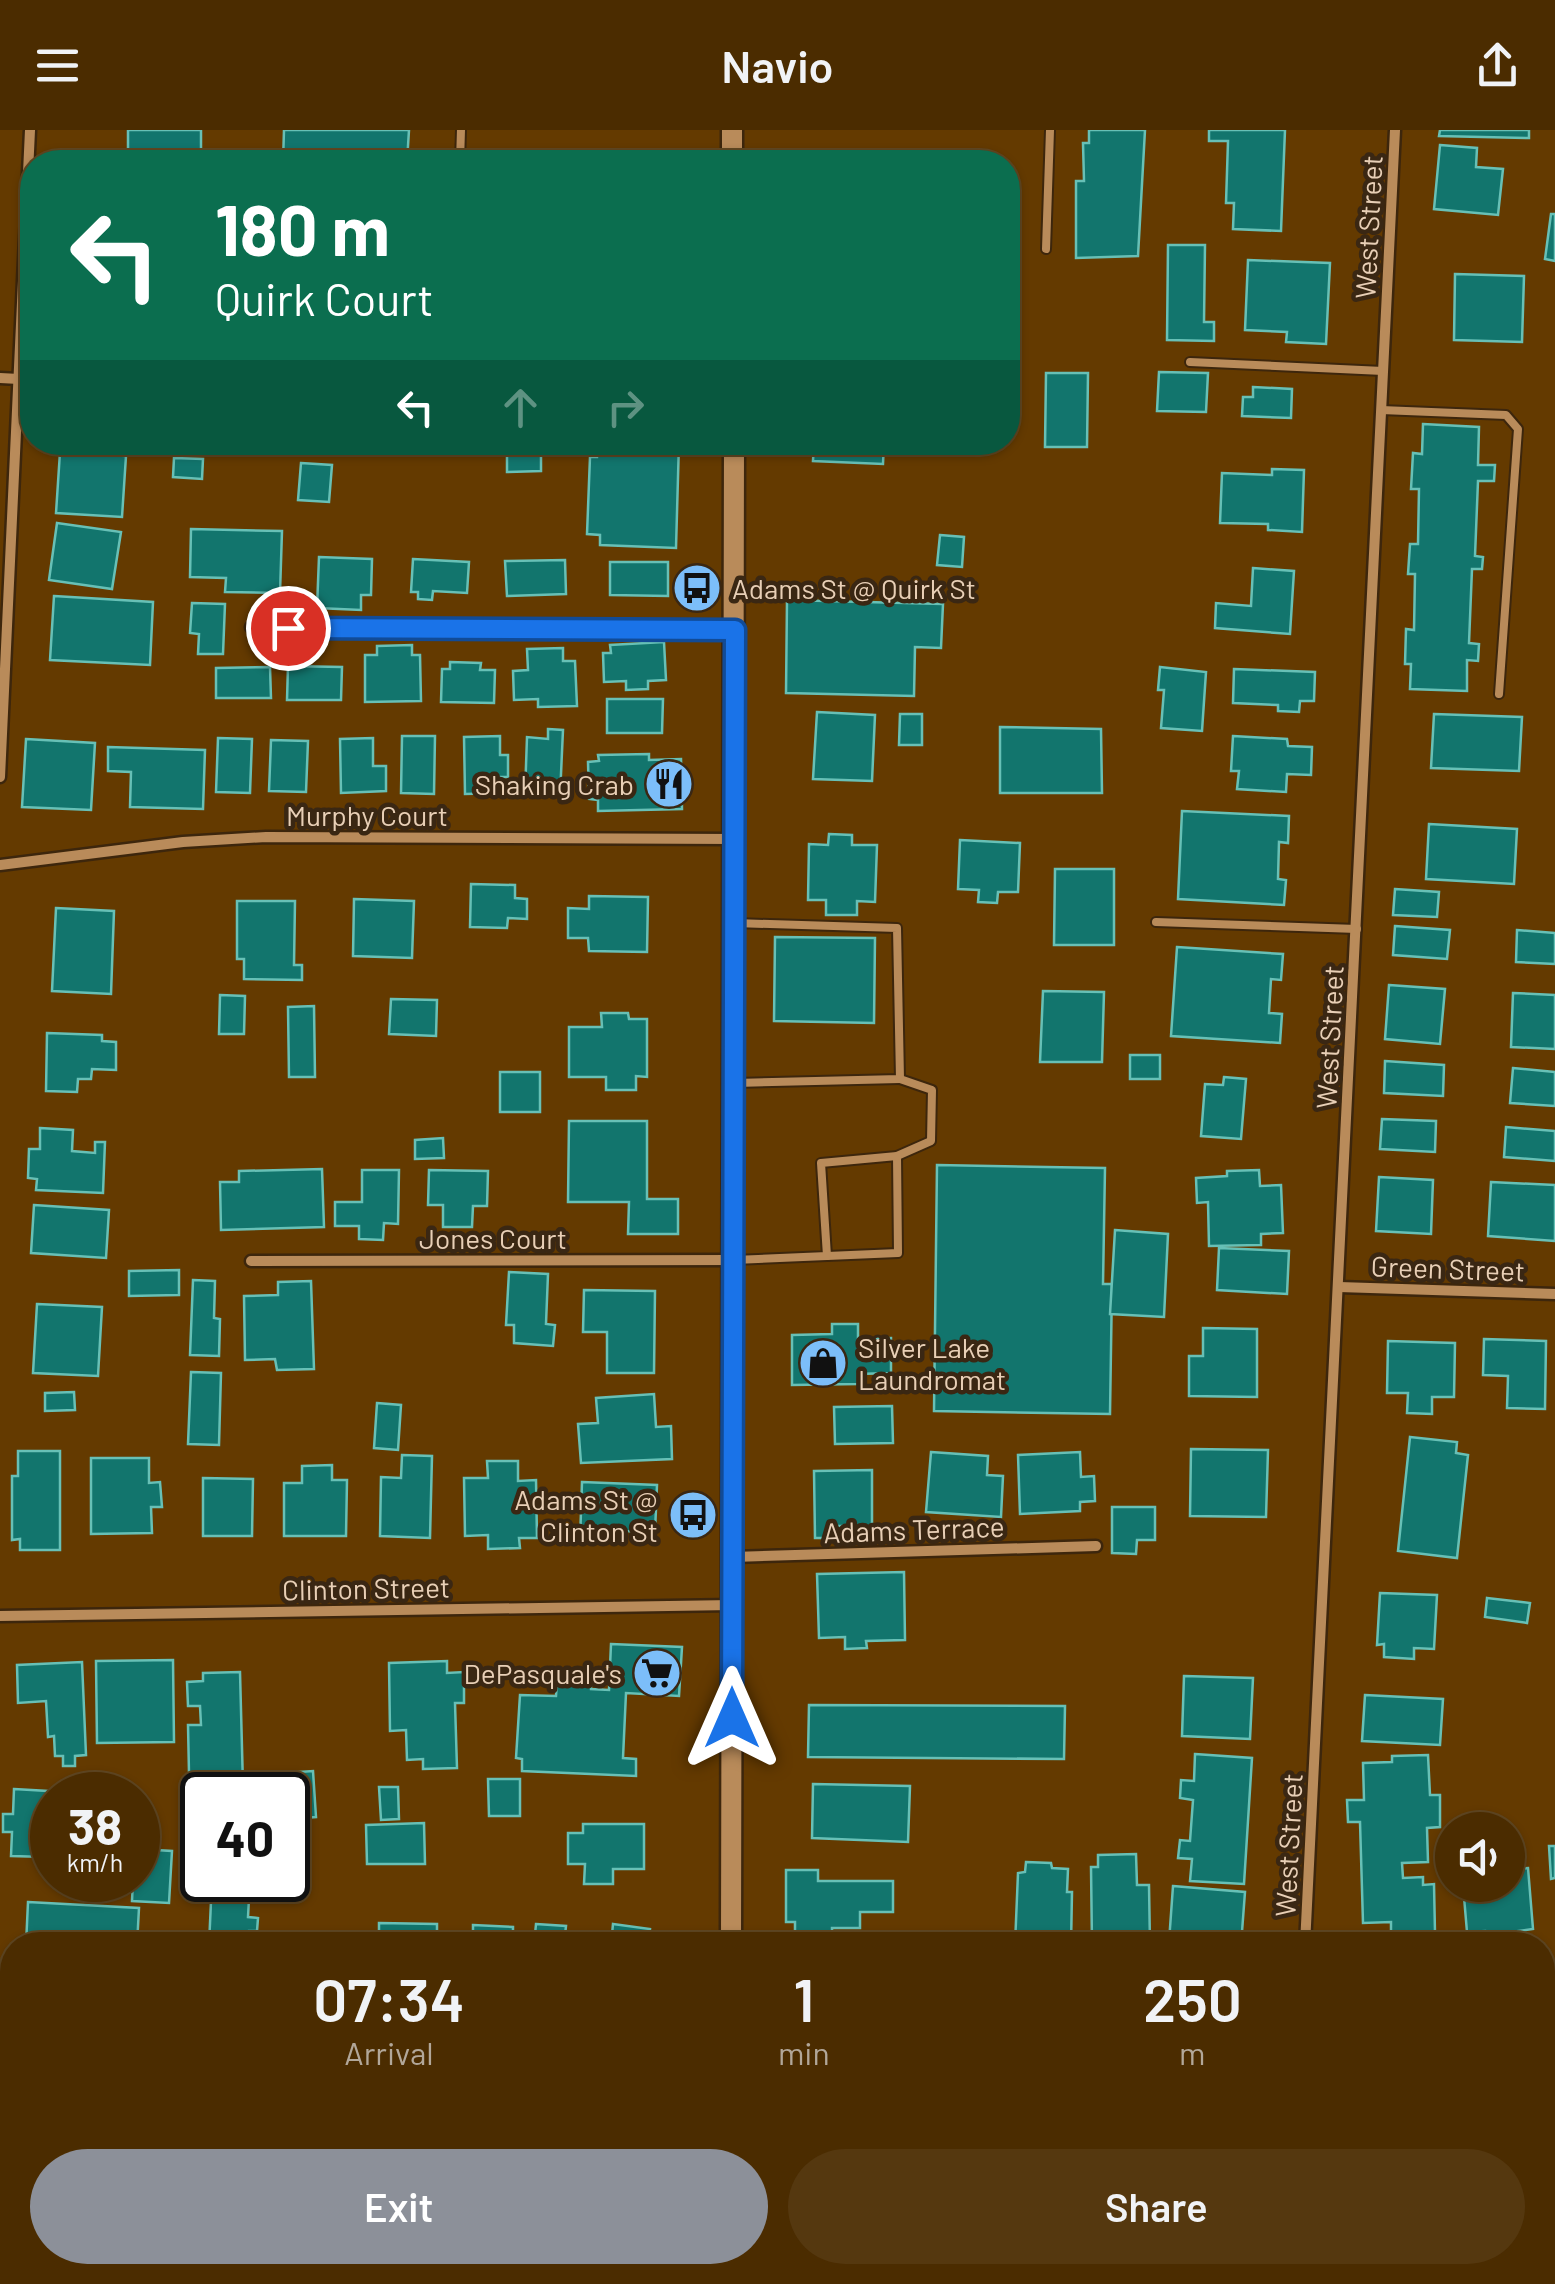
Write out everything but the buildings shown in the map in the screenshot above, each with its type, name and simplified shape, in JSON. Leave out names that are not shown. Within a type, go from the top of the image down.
[{"type":"street","name":"West Street","points":[[1306,1932],[1395,130]]},
{"type":"street","points":[[0,776],[20,356]]},
{"type":"street","points":[[0,378],[19,379]]},
{"type":"street","points":[[731,1932],[734,455]]},
{"type":"street","points":[[251,627],[735,630]]},
{"type":"street","name":"Murphy Court","points":[[0,865],[183,842],[266,837],[735,839]]},
{"type":"street","name":"Jones Court","points":[[251,1260],[734,1260]]},
{"type":"street","name":"Green Street","points":[[1340,1287],[1555,1294]]},
{"type":"street","name":"Adams Terrace","points":[[734,1557],[1096,1546]]},
{"type":"street","name":"Clinton Street","points":[[0,1616],[733,1605]]},
{"type":"lane","points":[[1046,249],[1050,130]]},
{"type":"lane","points":[[1190,362],[1383,371]]},
{"type":"lane","points":[[1381,410],[1506,415],[1518,429],[1499,694]]},
{"type":"lane","points":[[1156,922],[1356,929]]},
{"type":"lane","points":[[735,923],[898,928],[900,1079]]},
{"type":"lane","points":[[734,1083],[900,1079],[932,1090],[931,1140],[897,1156],[821,1163],[826,1256]]},
{"type":"lane","points":[[734,1260],[898,1254],[897,1156]]},
{"type":"place","name":"Adams St @ Quirk St","points":[[697,588]]},
{"type":"place","name":"Shaking Crab","points":[[669,784]]},
{"type":"place","name":"Silver Lake Laundromat","points":[[823,1363]]},
{"type":"place","name":"Adams St @ Clinton St","points":[[693,1515]]},
{"type":"place","name":"DePasquale's","points":[[657,1673]]},
{"type":"route","points":[[288,628],[735,630],[732,1718]]}]
